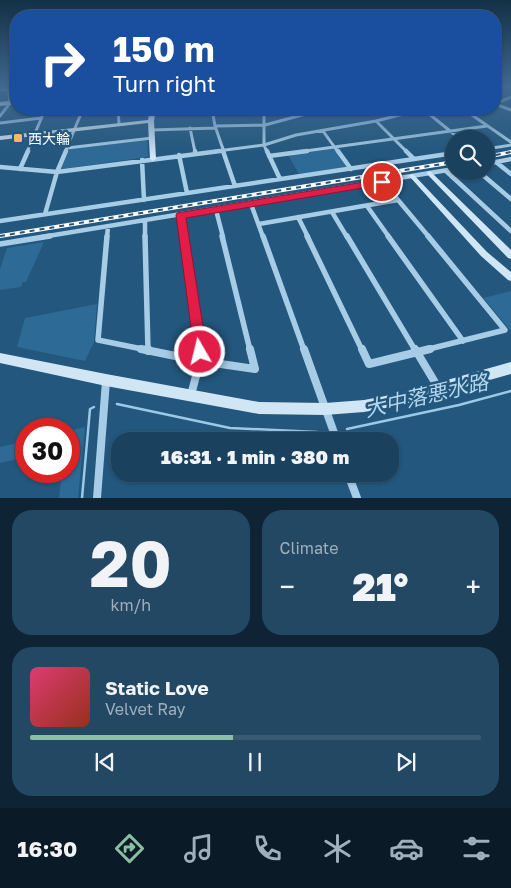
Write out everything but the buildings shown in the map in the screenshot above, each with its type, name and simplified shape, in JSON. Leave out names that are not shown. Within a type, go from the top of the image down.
[{"type":"street","points":[[20,169],[42,115]]},
{"type":"street","points":[[45,214],[57,172],[81,115]]},
{"type":"street","points":[[118,115],[119,124]]},
{"type":"street","points":[[152,115],[153,159]]},
{"type":"street","points":[[213,115],[215,127],[236,186]]},
{"type":"street","points":[[264,115],[264,145],[280,179]]},
{"type":"street","points":[[151,130],[265,125],[302,115]]},
{"type":"street","points":[[0,167],[57,172],[264,145],[296,136],[400,115]]},
{"type":"street","points":[[430,115],[449,130]]},
{"type":"street","points":[[472,115],[511,144]]},
{"type":"street","points":[[0,123],[41,118]]},
{"type":"street","points":[[0,138],[151,120]]},
{"type":"street","points":[[376,121],[414,159]]},
{"type":"street","points":[[457,130],[487,126]]},
{"type":"street","points":[[190,128],[195,153]]},
{"type":"street","points":[[323,131],[350,169]]},
{"type":"street","points":[[269,156],[445,132]]},
{"type":"street","points":[[67,148],[152,138]]},
{"type":"street","points":[[495,147],[511,144]]},
{"type":"street","points":[[179,155],[187,193]]},
{"type":"street","points":[[0,221],[445,155]]},
{"type":"street","points":[[496,162],[511,159]]},
{"type":"street","points":[[142,160],[144,200]]},
{"type":"street","points":[[496,162],[511,174]]},
{"type":"street","points":[[0,244],[445,171]]},
{"type":"street","points":[[429,174],[511,256]]},
{"type":"street","points":[[412,176],[484,254],[511,277]]},
{"type":"street","points":[[456,180],[511,231]]},
{"type":"street","points":[[489,180],[511,199]]},
{"type":"street","points":[[298,218],[369,364],[505,330],[382,182]]},
{"type":"street","points":[[258,224],[398,200]]},
{"type":"street","points":[[251,204],[334,432]]},
{"type":"street","points":[[367,206],[463,341]]},
{"type":"street","points":[[108,227],[98,340],[200,361],[255,369],[216,210]]},
{"type":"street","points":[[332,212],[440,389]]},
{"type":"street","points":[[181,215],[200,361],[191,396]]},
{"type":"street","points":[[145,221],[148,351]]},
{"type":"street","points":[[0,358],[106,380],[259,408],[326,409],[373,404],[440,389],[511,368]]},
{"type":"street","points":[[97,498],[106,380]]},
{"type":"street","points":[[351,482],[357,498]]},
{"type":"shaded area","points":[[147,141],[148,157],[61,169],[70,149]]},
{"type":"shaded area","points":[[335,149],[347,166],[346,168],[299,174],[288,155]]},
{"type":"shaded area","points":[[44,242],[26,282],[23,282],[21,287],[0,290],[0,269],[7,248]]},
{"type":"shaded area","points":[[511,291],[511,331],[483,298]]},
{"type":"shaded area","points":[[97,304],[94,342],[85,361],[17,347],[25,318]]},
{"type":"shaded area","points":[[85,427],[80,478],[80,428]]},
{"type":"shaded area","points":[[15,444],[15,460],[0,463],[0,447]]},
{"type":"shaded area","points":[[61,483],[79,483],[78,498],[59,498]]},
{"type":"waterway","name":"大中落悪水路","points":[[347,429],[459,405],[511,391]]},
{"type":"waterway","name":"大中落悪水路","points":[[117,404],[230,428],[317,432]]},
{"type":"waterway","name":"大中落悪水路","points":[[82,498],[90,409],[94,407]]},
{"type":"railway","points":[[495,155],[511,152]]},
{"type":"railway","points":[[0,236],[445,163]]},
{"type":"place","name":"西大輪","points":[[18,138]]},
{"type":"route","points":[[200,352],[181,215],[382,182]]}]
